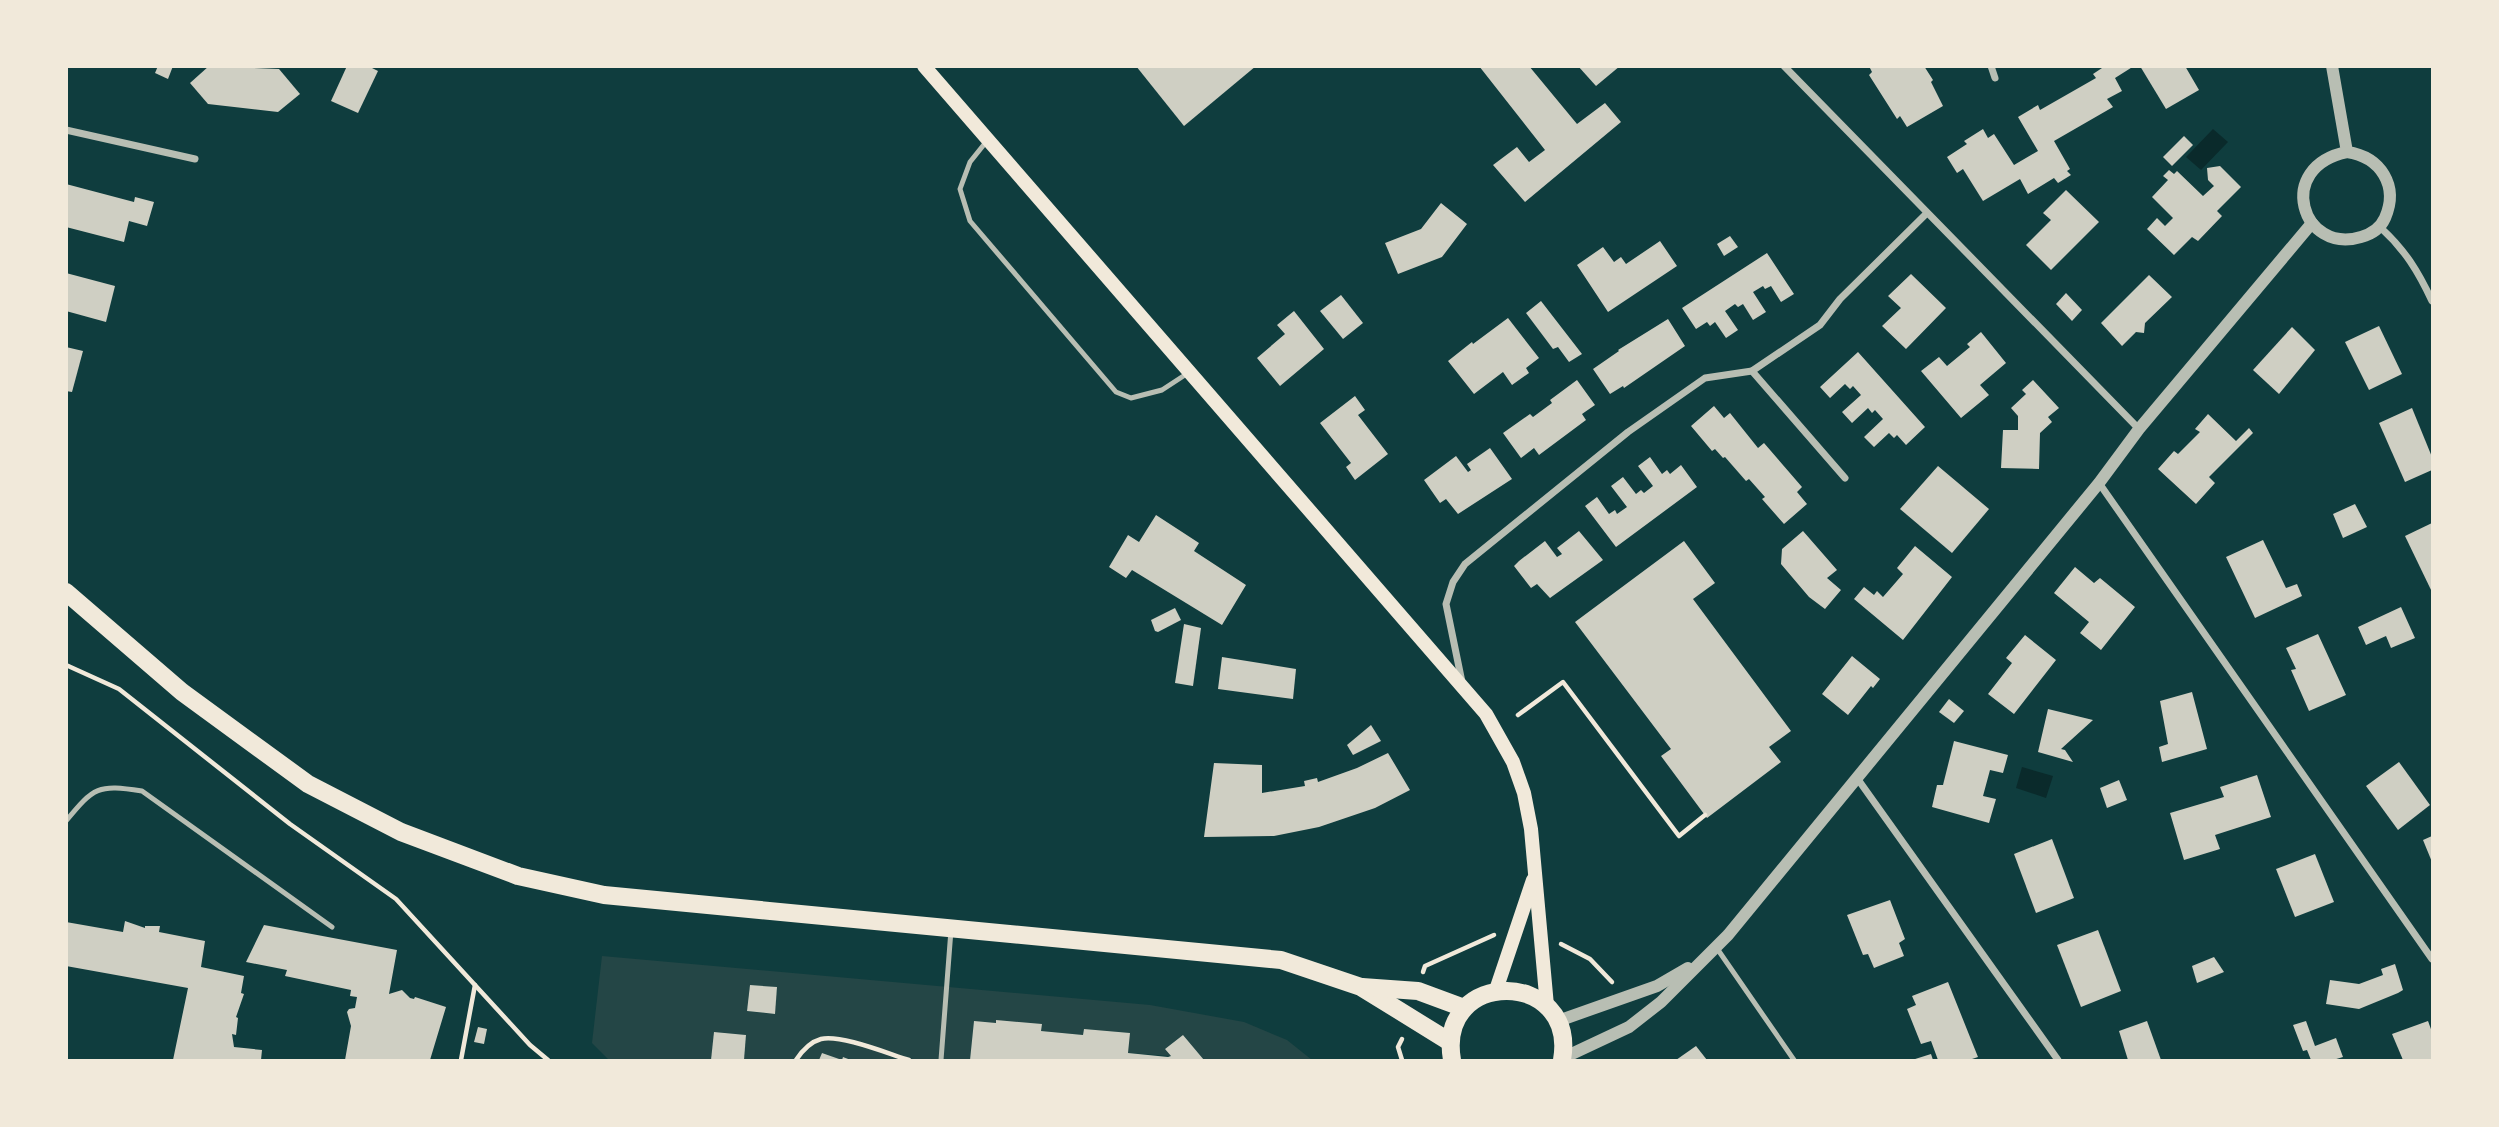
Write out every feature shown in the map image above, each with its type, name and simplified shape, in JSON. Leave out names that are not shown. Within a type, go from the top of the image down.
[{"type":"main road","points":[[924,66],[1486,714],[1513,762],[1524,793],[1536,872],[1547,1006]]},
{"type":"main road","points":[[66,592],[182,692],[308,784],[401,832],[518,876],[604,895],[1281,960],[1361,987],[1418,991],[1464,1008]]},
{"type":"main road","points":[[1496,990],[1536,872]]},
{"type":"main road","points":[[1361,987],[1451,1051],[1454,1024],[1464,1008],[1478,997],[1496,990],[1515,990],[1547,1006],[1558,1021],[1563,1039],[1562,1060]]},
{"type":"street","points":[[1784,66],[2139,429]]},
{"type":"street","points":[[1991,66],[1995,78]]},
{"type":"street","points":[[2332,66],[2347,152]]},
{"type":"street","points":[[66,130],[195,159]]},
{"type":"street","points":[[2347,152],[2360,154],[2382,169],[2391,193],[2390,206],[2381,228],[2350,240],[2336,239],[2322,233],[2312,223],[2305,208],[2303,192],[2308,177],[2318,164],[2331,156],[2347,152]]},
{"type":"street","points":[[1462,685],[1447,604],[1452,582],[1465,564],[1628,432],[1705,377],[1752,371],[1820,324],[1840,299],[1927,213]]},
{"type":"street","points":[[1562,1060],[1629,1027],[1661,1002],[1716,947],[2099,483],[2139,429],[2312,223]]},
{"type":"street","points":[[2381,228],[2401,246],[2432,301]]},
{"type":"street","points":[[1752,371],[1845,478]]},
{"type":"street","points":[[2099,483],[2432,958]]},
{"type":"street","points":[[1857,778],[2058,1060]]},
{"type":"street","points":[[1558,1021],[1657,986],[1704,959]]},
{"type":"lane","points":[[988,139],[970,162],[960,189],[970,221],[1116,392],[1130,398],[1162,390],[1189,372]]},
{"type":"lane","points":[[66,821],[89,794],[113,786],[142,791],[332,927]]},
{"type":"lane","points":[[942,1060],[951,927]]},
{"type":"lane","points":[[1716,947],[1794,1060]]},
{"type":"path","points":[[66,665],[120,689],[290,824],[396,899],[530,1045],[548,1060]]},
{"type":"path","points":[[1518,715],[1563,682],[1679,836],[1705,815]]},
{"type":"path","points":[[1421,978],[1425,966],[1485,937],[1501,933]]},
{"type":"path","points":[[1551,939],[1590,959],[1615,985]]},
{"type":"path","points":[[461,1060],[475,985]]},
{"type":"path","points":[[1402,1060],[1398,1048],[1403,1034]]},
{"type":"path","points":[[796,1060],[812,1043],[836,1038],[909,1060]]},
{"type":"shaded area","points":[[2213,129],[2228,142],[2201,170],[2186,157]]},
{"type":"shaded area","points":[[2022,767],[2053,776],[2046,798],[2016,788]]},
{"type":"shaded area","points":[[602,956],[1150,1005],[1244,1022],[1287,1040],[1312,1060],[1204,1060],[1183,1035],[1165,1049],[1171,1056],[1128,1053],[1129,1033],[1084,1029],[1083,1035],[1041,1031],[996,1020],[996,1023],[974,1022],[970,1060],[852,1060],[844,1057],[842,1060],[822,1053],[819,1060],[744,1060],[746,1035],[715,1032],[711,1060],[609,1060],[592,1043]],"holes":[[[750,985],[777,987],[774,1014],[747,1011]]]},
{"type":"building","points":[[158,66],[173,66],[168,79],[155,73]]},
{"type":"building","points":[[209,66],[279,69],[300,94],[278,112],[208,104],[190,83]]},
{"type":"building","points":[[347,66],[368,66],[378,71],[358,113],[331,101]]},
{"type":"building","points":[[1136,66],[1256,66],[1184,126]]},
{"type":"building","points":[[1479,66],[1529,66],[1577,124],[1605,103],[1621,122],[1525,202],[1493,165],[1517,147],[1529,162],[1545,150]]},
{"type":"building","points":[[1578,66],[1620,66],[1596,86]]},
{"type":"building","points":[[1869,66],[1924,66],[1933,80],[1931,82],[1943,106],[1907,127],[1900,116],[1897,119],[1869,75],[1872,72]]},
{"type":"building","points":[[2105,66],[2134,66],[2115,78],[2122,91],[2107,99],[2113,107],[2054,141],[2071,175],[2058,183],[2054,178],[2028,194],[2020,179],[1983,201],[1963,169],[1957,173],[1947,157],[1967,144],[1964,141],[1983,129],[1988,138],[1994,134],[2014,165],[2038,151],[2018,117],[2038,105],[2040,110],[2096,78],[2093,74]]},
{"type":"building","points":[[2140,66],[2185,66],[2199,90],[2166,109]]},
{"type":"building","points":[[2184,136],[2193,145],[2172,166],[2163,157]]},
{"type":"building","points":[[2220,166],[2241,187],[2217,211],[2222,216],[2198,241],[2192,237],[2174,255],[2147,229],[2157,218],[2165,226],[2173,218],[2152,197],[2168,180],[2163,176],[2169,170],[2174,174],[2177,171],[2203,196],[2214,186],[2208,180],[2207,168]]},
{"type":"building","points":[[66,184],[134,202],[135,197],[154,202],[147,226],[129,221],[124,242],[66,227]]},
{"type":"building","points":[[2066,190],[2099,222],[2051,270],[2026,245],[2051,220],[2043,213]]},
{"type":"building","points":[[1441,203],[1467,224],[1442,257],[1398,274],[1385,243],[1421,229]]},
{"type":"building","points":[[1730,236],[1738,247],[1724,256],[1717,244]]},
{"type":"building","points":[[1660,241],[1677,266],[1608,312],[1577,265],[1603,247],[1614,262],[1621,257],[1626,264]]},
{"type":"building","points":[[1767,253],[1794,294],[1781,302],[1771,286],[1765,289],[1763,286],[1753,292],[1766,312],[1753,320],[1743,304],[1738,307],[1735,304],[1725,311],[1738,330],[1726,338],[1715,322],[1710,326],[1707,322],[1696,329],[1682,308]]},
{"type":"building","points":[[66,273],[115,286],[106,322],[66,311]]},
{"type":"building","points":[[1911,274],[1946,308],[1906,349],[1882,326],[1901,308],[1888,296]]},
{"type":"building","points":[[2149,275],[2172,297],[2145,323],[2144,333],[2136,332],[2122,346],[2101,323]]},
{"type":"building","points":[[2066,293],[2082,310],[2072,321],[2056,304]]},
{"type":"building","points":[[1341,295],[1363,323],[1343,339],[1320,311]]},
{"type":"building","points":[[1541,301],[1582,354],[1569,362],[1558,347],[1553,349],[1526,313]]},
{"type":"building","points":[[1294,311],[1324,349],[1280,386],[1257,358],[1285,334],[1277,325]]},
{"type":"building","points":[[1508,318],[1539,358],[1526,368],[1529,373],[1512,385],[1503,372],[1474,394],[1448,361]]},
{"type":"building","points":[[1668,319],[1685,346],[1624,388],[1623,386],[1610,394],[1593,369]]},
{"type":"building","points":[[2379,326],[2402,374],[2369,390],[2345,342]]},
{"type":"building","points":[[2292,327],[2315,350],[2279,394],[2253,370]]},
{"type":"building","points":[[1981,332],[2006,363],[1980,385],[1989,395],[1961,418],[1921,371],[1939,357],[1947,366],[1970,347],[1967,344]]},
{"type":"building","points":[[66,347],[83,351],[72,392],[66,391]]},
{"type":"building","points":[[1858,352],[1925,427],[1906,445],[1897,435],[1894,438],[1889,433],[1874,447],[1864,437],[1883,419],[1875,410],[1872,413],[1868,408],[1852,423],[1842,412],[1861,395],[1853,386],[1850,389],[1845,384],[1830,398],[1820,387]]},
{"type":"building","points":[[1577,380],[1595,405],[1582,414],[1586,420],[1539,455],[1534,448],[1521,458],[1503,433],[1530,414],[1533,417]]},
{"type":"building","points":[[2033,380],[2059,408],[2048,417],[2052,422],[2040,433],[2039,469],[2001,468],[2003,430],[2018,430],[2018,416],[2011,408],[2026,394],[2022,390]]},
{"type":"building","points":[[1355,396],[1365,410],[1358,415],[1388,454],[1355,480],[1346,467],[1351,463],[1320,423]]},
{"type":"building","points":[[1714,406],[1724,418],[1730,413],[1758,448],[1764,443],[1802,487],[1797,492],[1807,504],[1784,524],[1749,479],[1746,481],[1715,449],[1712,451],[1691,426]]},
{"type":"building","points":[[2412,408],[2432,457],[2432,470],[2405,482],[2379,423]]},
{"type":"building","points":[[2208,414],[2236,441],[2249,428],[2253,433],[2209,477],[2215,483],[2196,504],[2158,469],[2174,451],[2178,454],[2200,432],[2195,429]]},
{"type":"building","points":[[1490,448],[1512,479],[1458,514],[1446,499],[1440,503],[1424,480],[1456,456],[1468,472],[1471,470],[1467,464]]},
{"type":"building","points":[[1650,457],[1662,474],[1667,470],[1670,474],[1681,465],[1697,487],[1616,547],[1585,506],[1597,497],[1609,514],[1615,510],[1617,514],[1627,507],[1611,486],[1623,477],[1636,494],[1641,490],[1644,493],[1653,486],[1638,466]]},
{"type":"building","points":[[1938,466],[1989,509],[1952,553],[1900,509]]},
{"type":"building","points":[[2355,504],[2367,527],[2343,538],[2333,514]]},
{"type":"building","points":[[1156,515],[1199,543],[1194,551],[1246,585],[1222,625],[1132,570],[1126,578],[1109,567],[1128,535],[1139,542]]},
{"type":"building","points":[[2432,523],[2432,592],[2405,536]]},
{"type":"building","points":[[1579,531],[1603,560],[1550,598],[1537,584],[1531,588],[1514,566],[1545,541],[1557,557],[1562,554],[1557,548]]},
{"type":"building","points":[[1803,531],[1837,570],[1827,578],[1841,590],[1825,609],[1809,597],[1781,564],[1782,549]]},
{"type":"building","points":[[2263,540],[2286,588],[2297,584],[2302,596],[2255,618],[2226,557]]},
{"type":"building","points":[[1684,541],[1715,583],[1693,599],[1791,731],[1769,747],[1781,762],[1707,818],[1661,756],[1671,749],[1575,622]]},
{"type":"building","points":[[1915,546],[1952,577],[1903,640],[1854,599],[1864,587],[1874,595],[1877,591],[1883,597],[1903,574],[1897,568]]},
{"type":"building","points":[[2075,567],[2094,583],[2100,578],[2135,607],[2101,650],[2080,633],[2089,622],[2054,593]]},
{"type":"building","points":[[2401,607],[2415,638],[2391,648],[2386,636],[2366,645],[2358,627]]},
{"type":"building","points":[[1175,608],[1181,620],[1155,631],[1151,620]]},
{"type":"building","points":[[1184,624],[1201,628],[1193,686],[1175,683]]},
{"type":"building","points":[[2318,634],[2346,695],[2309,711],[2291,670],[2296,669],[2286,648]]},
{"type":"building","points":[[2025,635],[2056,660],[2014,714],[1988,694],[2012,663],[2006,658]]},
{"type":"building","points":[[1852,656],[1880,679],[1848,715],[1822,694]]},
{"type":"building","points":[[1222,657],[1296,669],[1293,699],[1218,689]]},
{"type":"building","points":[[2192,692],[2207,749],[2162,762],[2159,747],[2168,744],[2160,701]]},
{"type":"building","points":[[1949,699],[1964,711],[1954,723],[1939,712]]},
{"type":"building","points":[[2048,709],[2093,720],[2061,749],[2065,750],[2073,762],[2038,752]]},
{"type":"building","points":[[1371,725],[1381,741],[1353,755],[1347,745]]},
{"type":"building","points":[[1954,741],[2008,755],[2003,773],[1990,770],[1983,796],[1996,799],[1989,823],[1932,807],[1937,785],[1943,785]]},
{"type":"building","points":[[1388,753],[1410,790],[1375,808],[1319,827],[1274,836],[1204,837],[1214,763],[1262,765],[1262,793],[1305,786],[1304,781],[1317,778],[1318,782]]},
{"type":"building","points":[[2399,762],[2430,805],[2398,830],[2366,786]]},
{"type":"building","points":[[2257,775],[2271,817],[2215,835],[2220,849],[2184,860],[2170,813],[2224,797],[2220,787]]},
{"type":"building","points":[[2119,780],[2127,800],[2107,808],[2100,788]]},
{"type":"building","points":[[2432,836],[2432,862],[2423,840]]},
{"type":"building","points":[[2052,839],[2074,898],[2036,913],[2014,854]]},
{"type":"building","points":[[2315,854],[2334,902],[2295,917],[2276,869]]},
{"type":"building","points":[[1890,900],[1905,939],[1899,943],[1904,956],[1874,968],[1868,954],[1863,955],[1847,915]]},
{"type":"building","points":[[125,921],[145,928],[160,926],[159,932],[205,941],[201,967],[244,976],[241,993],[244,994],[236,1017],[236,1035],[232,1034],[234,1047],[262,1050],[261,1060],[173,1060],[188,988],[66,966],[66,922],[123,932]]},
{"type":"building","points":[[264,925],[397,950],[389,994],[402,990],[410,998],[415,997],[446,1007],[430,1060],[345,1060],[351,1026],[347,1012],[355,1008],[357,997],[350,996],[351,990],[285,976],[287,970],[246,962]]},
{"type":"building","points":[[2098,930],[2121,991],[2081,1007],[2057,945]]},
{"type":"building","points":[[2214,957],[2224,972],[2197,983],[2192,966]]},
{"type":"building","points":[[2395,964],[2403,990],[2398,993],[2359,1009],[2326,1004],[2330,980],[2359,984],[2383,975],[2381,969]]},
{"type":"building","points":[[1948,982],[1978,1057],[1969,1060],[1938,1060],[1931,1041],[1921,1044],[1907,1009],[1916,1005],[1912,996]]},
{"type":"building","points":[[750,985],[777,987],[775,1014],[747,1011]]},
{"type":"building","points":[[996,1020],[1042,1024],[1041,1031],[1083,1035],[1084,1029],[1130,1033],[1128,1053],[1168,1057],[1171,1056],[1165,1049],[1183,1035],[1204,1060],[970,1060],[974,1021],[996,1023]]},
{"type":"building","points":[[2147,1021],[2161,1060],[2128,1060],[2119,1031]]},
{"type":"building","points":[[2306,1021],[2315,1046],[2336,1038],[2343,1057],[2311,1060],[2307,1050],[2303,1051],[2293,1025]]},
{"type":"building","points":[[2428,1021],[2432,1032],[2432,1060],[2403,1060],[2392,1034]]},
{"type":"building","points":[[478,1027],[487,1029],[484,1044],[474,1042]]},
{"type":"building","points":[[714,1032],[746,1035],[744,1060],[711,1060]]},
{"type":"building","points":[[1696,1046],[1707,1060],[1676,1060]]},
{"type":"building","points":[[822,1053],[842,1060],[819,1060]]},
{"type":"building","points":[[1931,1054],[1933,1060],[1912,1060]]}]
